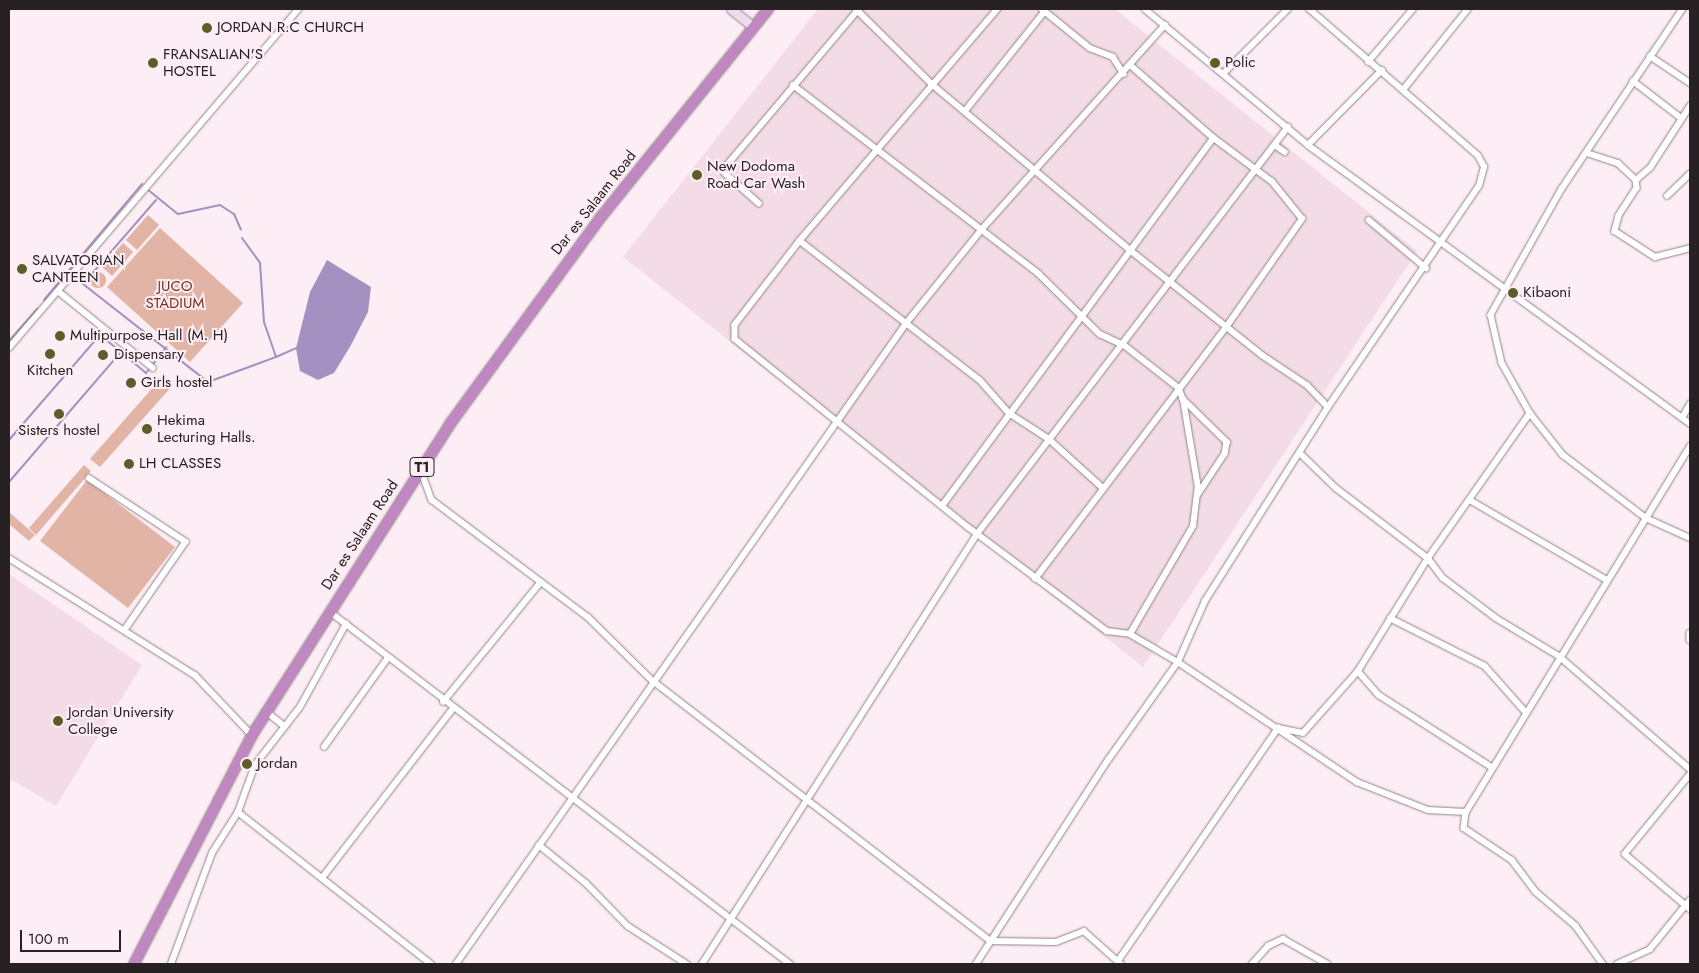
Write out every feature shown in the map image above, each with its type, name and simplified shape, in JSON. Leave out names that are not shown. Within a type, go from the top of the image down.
[{"type":"highway","name":"Dar es Salaam Road","points":[[134,964],[252,735],[420,469],[551,283],[768,9]]},
{"type":"street","points":[[9,348],[299,9]]},
{"type":"street","points":[[731,9],[753,27]]},
{"type":"street","points":[[759,204],[721,173],[858,9],[932,85],[1130,250],[1227,326],[1307,385],[1328,407]]},
{"type":"street","points":[[998,9],[874,150],[800,241],[733,333],[743,348],[977,534],[1107,631],[1130,634],[1178,662],[1371,789],[1428,810],[1466,812]]},
{"type":"street","points":[[1145,9],[1308,145],[1690,424]]},
{"type":"street","points":[[1153,15],[1158,9]]},
{"type":"street","points":[[1224,73],[1288,9]]},
{"type":"street","points":[[976,964],[1178,662],[1205,601],[1328,407],[1426,268],[1479,186],[1483,164],[1382,70],[1368,62],[1309,9]]},
{"type":"street","points":[[1368,62],[1413,9]]},
{"type":"street","points":[[1403,90],[1468,9]]},
{"type":"street","points":[[1683,9],[1587,153],[1503,288],[1491,315],[1492,328],[1502,363],[1530,413],[1578,469],[1646,518],[1690,538]]},
{"type":"street","points":[[965,111],[1044,10],[1090,48],[1113,56],[1124,74]]},
{"type":"street","points":[[456,964],[907,322],[982,229],[1034,169],[1132,67],[1165,25]]},
{"type":"street","points":[[1650,56],[1690,83]]},
{"type":"street","points":[[1035,579],[1227,326],[1302,219],[1272,182],[1213,138],[1132,67]]},
{"type":"street","points":[[1308,145],[1382,70]]},
{"type":"street","points":[[1633,82],[1681,118]]},
{"type":"street","points":[[793,85],[874,150],[982,229],[1039,274],[1081,318],[1124,345],[1179,388],[1183,399],[1198,495],[1192,531],[1130,634]]},
{"type":"street","points":[[1636,180],[1650,168],[1690,106]]},
{"type":"street","points":[[702,964],[729,917],[977,534],[1173,282],[1288,127]]},
{"type":"street","points":[[942,506],[1008,412],[1081,318],[1213,138]]},
{"type":"street","points":[[1275,145],[1285,152]]},
{"type":"street","points":[[1587,153],[1618,163],[1636,180],[1637,188],[1619,216],[1616,231],[1655,257],[1690,248]]},
{"type":"street","points":[[1667,196],[1690,174]]},
{"type":"street","points":[[1368,220],[1426,268]]},
{"type":"street","points":[[800,241],[980,380],[1008,412],[1050,438],[1103,488]]},
{"type":"street","points":[[58,291],[153,368]]},
{"type":"street","points":[[1183,399],[1227,442],[1221,461],[1198,495]]},
{"type":"street","points":[[1682,418],[1690,404]]},
{"type":"street","points":[[1278,728],[1303,734],[1358,671],[1428,558],[1530,413]]},
{"type":"street","points":[[1604,964],[1576,926],[1535,891],[1512,860],[1464,828],[1466,812],[1490,766],[1690,446]]},
{"type":"street","points":[[1300,453],[1336,488],[1428,558],[1443,578],[1496,618],[1559,656],[1690,769]]},
{"type":"street","points":[[420,469],[432,500],[540,583],[588,617],[653,681],[991,941],[1056,942],[1084,931],[1120,963],[1278,728]]},
{"type":"street","points":[[89,478],[186,542],[125,630]]},
{"type":"street","points":[[1470,500],[1607,580]]},
{"type":"street","points":[[9,558],[125,630],[207,685],[252,735]]},
{"type":"street","points":[[442,702],[540,583]]},
{"type":"street","points":[[329,611],[452,710],[790,964]]},
{"type":"street","points":[[1390,618],[1485,666],[1525,711]]},
{"type":"street","points":[[171,964],[212,853],[238,812],[255,765],[300,707],[346,624]]},
{"type":"street","points":[[1690,633],[1690,640]]},
{"type":"street","points":[[324,747],[387,659]]},
{"type":"street","points":[[1358,671],[1379,695],[1490,766]]},
{"type":"street","points":[[322,878],[452,710]]},
{"type":"street","points":[[267,712],[284,726]]},
{"type":"street","points":[[1617,964],[1650,948],[1689,904],[1625,854],[1690,775]]},
{"type":"street","points":[[238,812],[431,964]]},
{"type":"street","points":[[539,845],[586,883],[628,926],[687,964]]},
{"type":"street","points":[[1252,964],[1268,946],[1284,938],[1328,964]]},
{"type":"shaded area","points":[[818,9],[1115,9],[1417,251],[1143,667],[623,257]]},
{"type":"shaded area","points":[[327,260],[371,287],[368,312],[351,345],[334,373],[318,380],[300,371],[296,348],[310,292]]},
{"type":"shaded area","name":"Jordan University College","points":[[9,574],[142,665],[56,806],[9,778]]},
{"type":"green space","points":[[148,215],[159,225],[137,250],[126,240]]},
{"type":"green space","name":"JUCO STADIUM","points":[[160,228],[243,303],[190,362],[107,287]]},
{"type":"green space","points":[[123,243],[133,252],[112,276],[102,267]]},
{"type":"green space","points":[[98,272],[104,274],[106,280],[104,286],[98,288],[92,286],[90,280],[92,274]]},
{"type":"green space","points":[[163,376],[173,385],[100,467],[90,459]]},
{"type":"green space","points":[[84,465],[91,471],[36,535],[29,528]]},
{"type":"green space","points":[[87,480],[175,547],[128,608],[40,541]]},
{"type":"green space","points":[[9,512],[35,535],[29,541],[9,524]]},
{"type":"waterway","points":[[44,300],[142,184]]},
{"type":"waterway","points":[[147,189],[178,214],[220,205],[234,214],[241,230]]},
{"type":"waterway","points":[[156,200],[83,284],[208,382],[276,357]]},
{"type":"waterway","points":[[242,238],[260,263],[264,322],[276,357],[296,348]]},
{"type":"waterway","points":[[9,341],[37,309]]},
{"type":"waterway","points":[[9,440],[100,335],[121,352]]},
{"type":"waterway","points":[[9,482],[121,352],[146,373],[166,347]]},
{"type":"place","name":"JORDAN R.C CHURCH","points":[[207,28]]},
{"type":"place","name":"FRANSALIAN'S HOSTEL","points":[[153,63]]},
{"type":"place","name":"Polic","points":[[1215,63]]},
{"type":"place","name":"New Dodoma Road Car Wash","points":[[697,175]]},
{"type":"place","name":"SALVATORIAN CANTEEN","points":[[22,269]]},
{"type":"place","name":"Kibaoni","points":[[1513,293]]},
{"type":"place","name":"Multipurpose Hall (M. H)","points":[[60,336]]},
{"type":"place","name":"Kitchen","points":[[50,354]]},
{"type":"place","name":"Dispensary","points":[[103,355]]},
{"type":"place","name":"Girls hostel","points":[[131,383]]},
{"type":"place","name":"Sisters hostel","points":[[59,414]]},
{"type":"place","name":"Hekima Lecturing Halls.","points":[[147,429]]},
{"type":"place","name":"LH CLASSES","points":[[129,464]]},
{"type":"place","name":"Jordan University College","points":[[58,721]]},
{"type":"place","name":"Jordan","points":[[247,764]]}]
